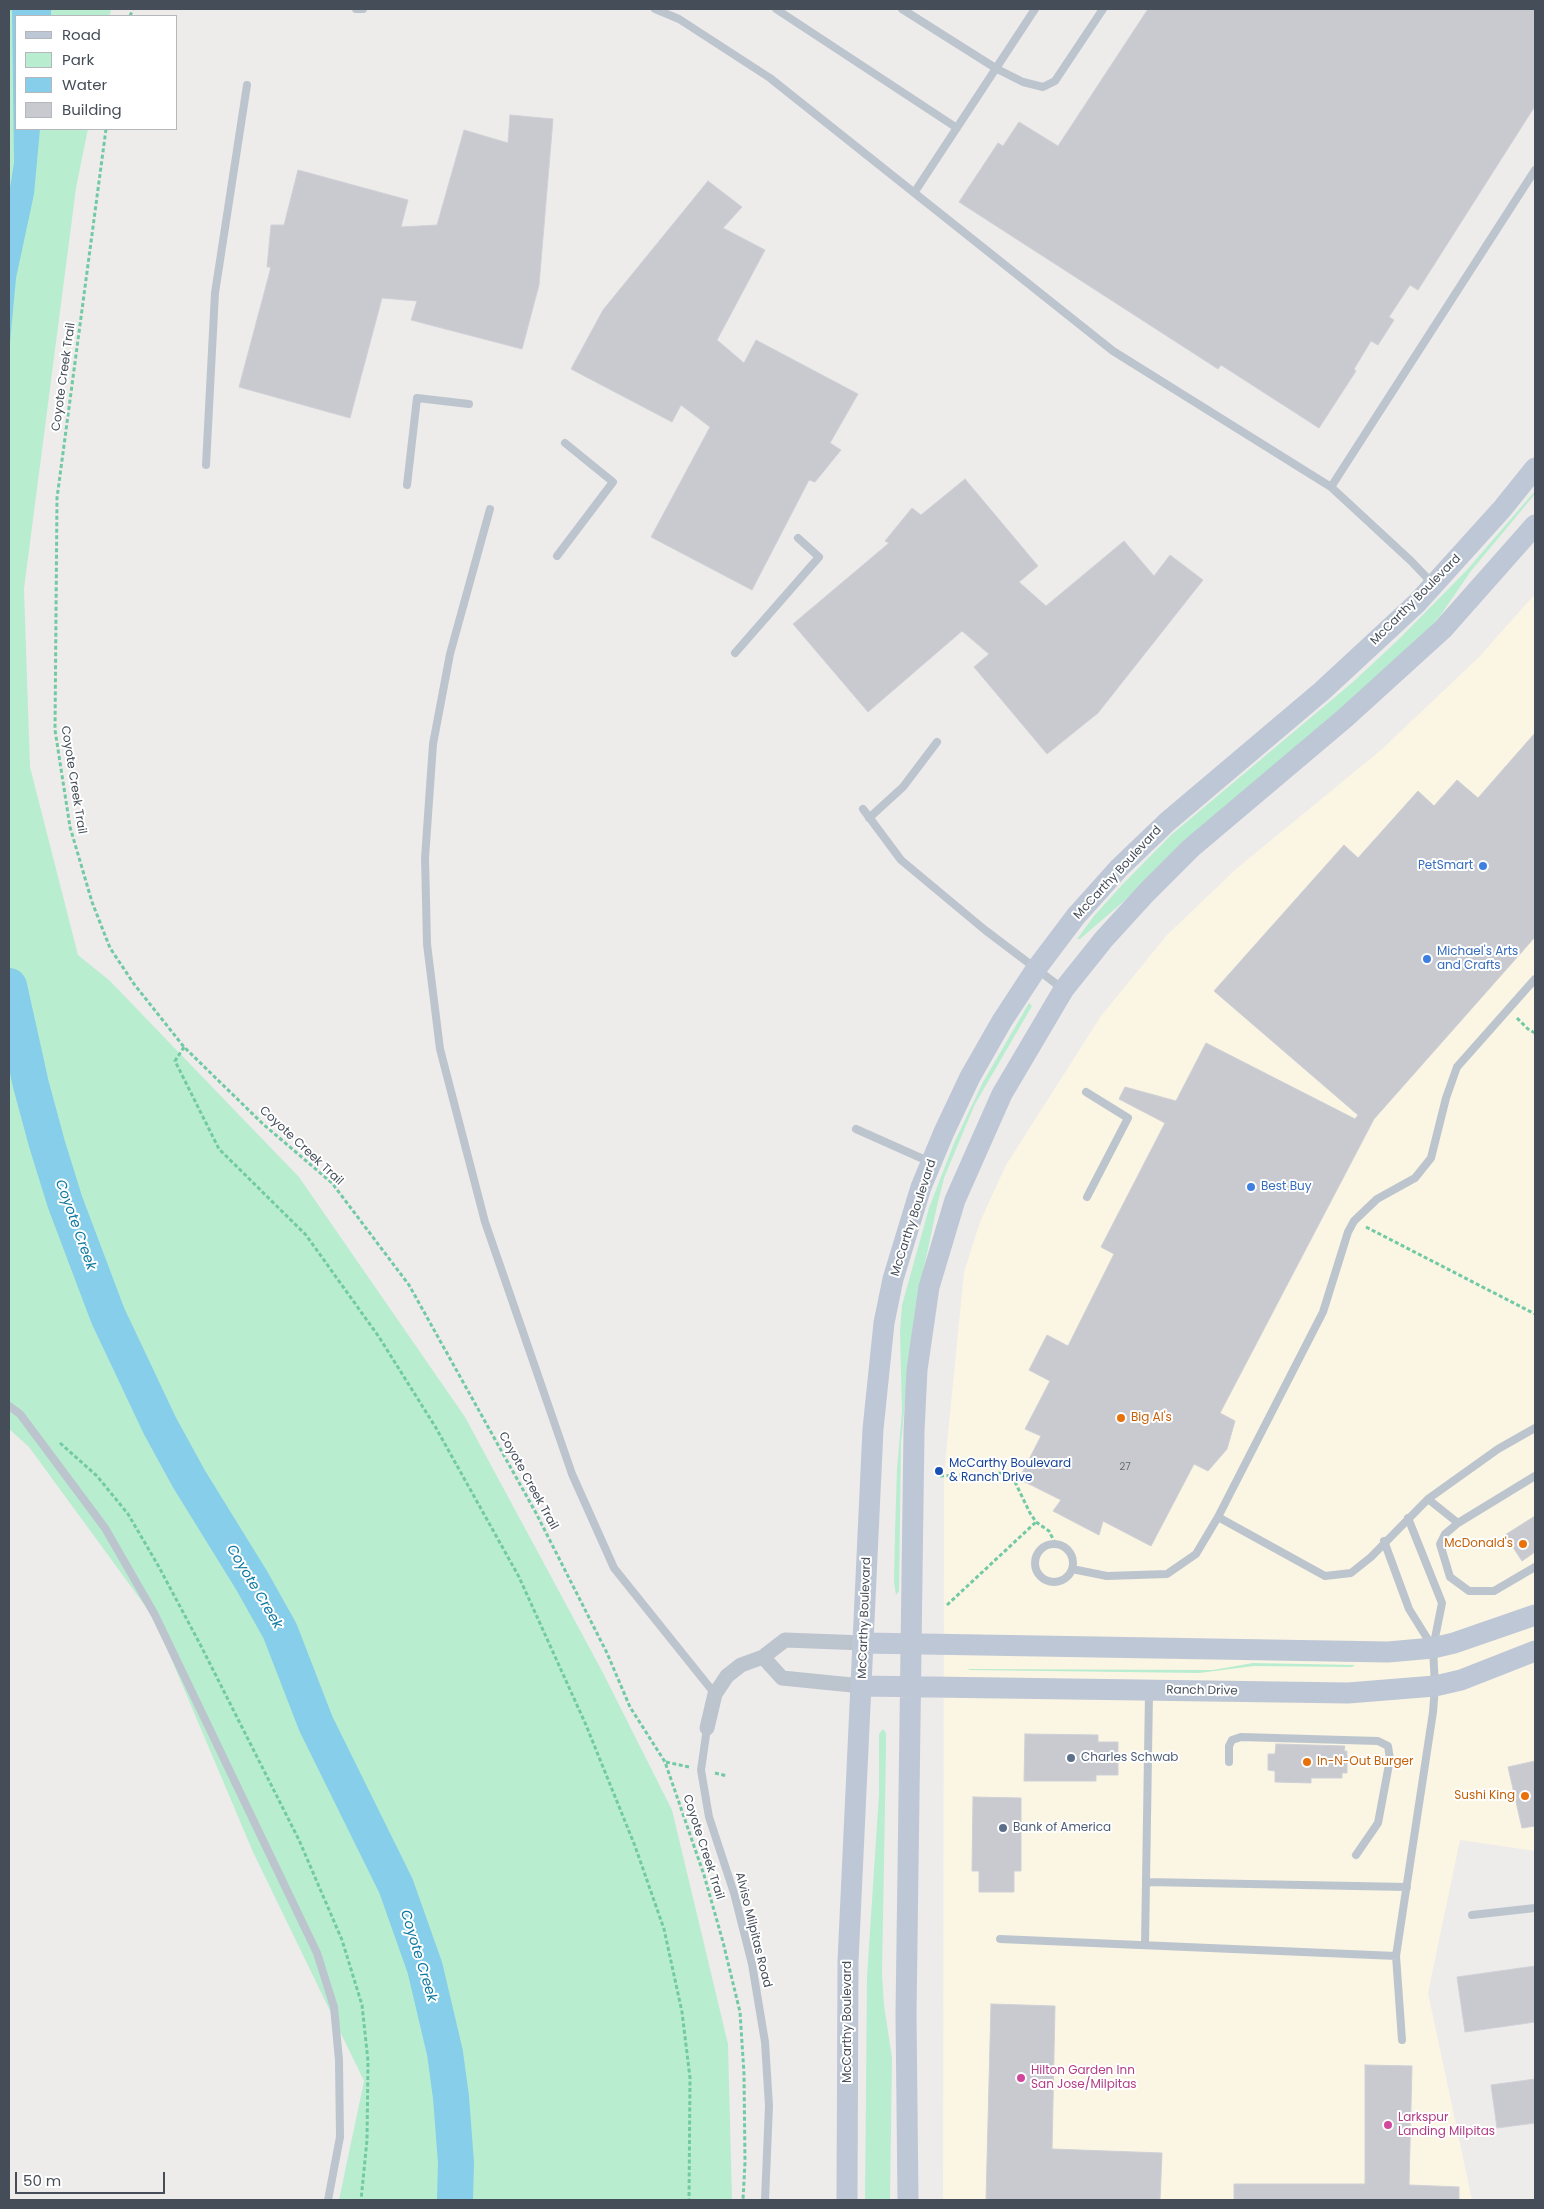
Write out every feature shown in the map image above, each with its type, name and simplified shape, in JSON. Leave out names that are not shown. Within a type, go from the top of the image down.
[{"type":"main road","name":"McCarthy Boulevard","points":[[847,2200],[848,1961],[864,1644],[870,1474],[878,1368],[884,1323],[893,1279],[907,1231],[931,1163],[970,1077],[1002,1021],[1036,969],[1076,916],[1119,868],[1160,828],[1220,775],[1322,691],[1390,629],[1434,585],[1502,510],[1535,468]]},
{"type":"main road","points":[[908,2200],[906,2014],[912,1474],[915,1405],[921,1330],[929,1287],[955,1200],[1002,1094],[1064,989],[1146,893],[1191,848],[1394,674],[1442,628],[1535,525]]},
{"type":"main road","points":[[864,1644],[1388,1652],[1433,1648],[1477,1636],[1535,1615]]},
{"type":"main road","name":"Ranch Drive","points":[[862,1686],[1308,1694],[1348,1693],[1435,1686],[1468,1677],[1535,1651]]},
{"type":"street","points":[[707,1728],[715,1694],[726,1676],[741,1665],[763,1657],[785,1640],[864,1644]]},
{"type":"street","points":[[763,1657],[782,1678],[862,1686]]},
{"type":"lane","points":[[356,9],[363,9]]},
{"type":"lane","points":[[655,9],[679,19],[770,78],[1114,351],[1331,487],[1411,561],[1434,585]]},
{"type":"lane","points":[[776,9],[957,128]]},
{"type":"lane","points":[[902,9],[996,69],[1023,82],[1043,87],[1055,81],[1103,9]]},
{"type":"lane","points":[[914,193],[1035,9]]},
{"type":"lane","points":[[206,465],[215,294],[247,85]]},
{"type":"lane","points":[[1331,487],[1535,170]]},
{"type":"lane","points":[[407,485],[417,398],[469,404]]},
{"type":"lane","points":[[557,556],[613,482],[565,443]]},
{"type":"lane","points":[[490,509],[450,654],[433,744],[425,858],[427,944],[440,1049],[485,1222],[572,1474],[614,1568],[715,1694]]},
{"type":"lane","points":[[735,653],[819,557],[798,538]]},
{"type":"lane","points":[[869,818],[904,787],[937,742]]},
{"type":"lane","points":[[863,809],[901,860],[985,930],[1064,989]]},
{"type":"lane","points":[[1072,1569],[1107,1576],[1167,1574],[1196,1554],[1218,1517],[1323,1312],[1348,1232],[1354,1222],[1376,1199],[1415,1178],[1431,1158],[1446,1098],[1457,1067],[1535,979]]},
{"type":"lane","points":[[1086,1092],[1128,1118],[1087,1197]]},
{"type":"lane","points":[[856,1130],[931,1163]]},
{"type":"lane","points":[[9,1406],[20,1414],[105,1528],[156,1615],[317,1953],[334,2007],[339,2060],[340,2137],[328,2200]]},
{"type":"lane","points":[[1218,1517],[1325,1576],[1351,1573],[1371,1557],[1384,1541],[1428,1499],[1498,1449],[1533,1430],[1535,1439]]},
{"type":"lane","points":[[1535,1476],[1458,1523],[1445,1534],[1440,1544],[1450,1577],[1470,1591],[1494,1591],[1535,1567]]},
{"type":"lane","points":[[1428,1499],[1458,1523]]},
{"type":"lane","points":[[1402,2040],[1396,1956],[1427,1758],[1435,1686],[1433,1648],[1442,1603],[1408,1518]]},
{"type":"lane","points":[[1384,1541],[1409,1609],[1433,1648]]},
{"type":"lane","points":[[1056,1543],[1068,1549],[1072,1555],[1072,1569],[1068,1575],[1056,1582],[1049,1581],[1038,1573],[1035,1566],[1037,1552],[1048,1544],[1056,1543]]},
{"type":"lane","points":[[1145,1944],[1149,1690]]},
{"type":"lane","name":"Alviso Milpitas Road","points":[[707,1728],[701,1770],[709,1817],[734,1893],[752,1964],[765,2042],[769,2106],[765,2200]]},
{"type":"lane","points":[[1229,1762],[1229,1746],[1232,1740],[1241,1737],[1378,1741],[1388,1746],[1390,1759],[1378,1823],[1356,1854]]},
{"type":"lane","points":[[1146,1882],[1407,1887]]},
{"type":"lane","points":[[1472,1915],[1535,1908]]},
{"type":"lane","points":[[1000,1939],[1396,1956]]},
{"type":"path","name":"Coyote Creek Trail","points":[[106,130],[57,498],[55,730],[70,827],[92,902],[110,948],[134,984],[184,1047],[263,1124],[332,1183],[409,1285],[536,1513],[607,1652],[630,1707],[665,1762],[704,1875],[740,2012],[744,2074],[745,2162],[743,2200]]},
{"type":"path","points":[[1508,1009],[1528,1029],[1535,1033]]},
{"type":"path","points":[[184,1047],[175,1061],[220,1149],[306,1235],[379,1337],[436,1428],[519,1577],[586,1725],[635,1846],[664,1929],[682,2012],[690,2078],[689,2200]]},
{"type":"path","points":[[1354,1222],[1535,1314]]},
{"type":"path","points":[[940,1476],[1002,1473],[1014,1480],[1024,1504],[1036,1522],[1049,1531],[1056,1543]]},
{"type":"path","points":[[947,1605],[1036,1522]]},
{"type":"shaded area","points":[[1535,594],[1535,1851],[1460,1840],[1428,1993],[1472,2200],[943,2200],[944,1474],[964,1272],[980,1222],[1006,1165],[1101,1016],[1167,935],[1236,869],[1381,750],[1480,656]]},
{"type":"green space","points":[[9,9],[111,9],[110,15],[15,15],[15,130],[88,130],[76,188],[24,589],[30,767],[78,955],[110,981],[299,1177],[465,1417],[602,1671],[672,1810],[728,2044],[732,2200],[339,2200],[364,2081],[253,1852],[154,1618],[29,1447],[9,1429]]},
{"type":"green space","points":[[1535,491],[1535,494],[1471,571],[1429,629],[1390,667],[1155,870],[1123,902],[1080,939],[1077,939],[1094,916],[1122,885],[1171,835],[1353,682],[1398,640],[1466,571]]},
{"type":"green space","points":[[1029,1003],[1032,1006],[975,1104],[944,1178],[937,1206],[916,1306],[910,1353],[901,1443],[899,1591],[896,1595],[894,1582],[895,1531],[897,1469],[902,1411],[900,1331],[902,1305],[929,1208],[954,1143],[983,1082]]},
{"type":"green space","points":[[1253,1663],[1355,1665],[1352,1667],[1254,1666],[1199,1673],[967,1669],[1213,1670]]},
{"type":"green space","points":[[883,1729],[886,1733],[886,1749],[882,1975],[884,2005],[892,2058],[890,2200],[865,2200],[867,1977],[879,1794],[879,1734]]},
{"type":"water","points":[[12,9],[51,9],[51,15],[15,15],[15,130],[40,130],[34,194],[16,278],[9,354],[9,194],[14,163]]},
{"type":"building","points":[[1148,9],[1535,9],[1535,106],[1418,290],[1410,285],[1389,317],[1394,320],[1378,345],[1371,341],[1354,369],[1356,371],[1319,428],[1221,365],[1218,369],[959,202],[998,143],[1003,146],[1019,122],[1058,146]]},
{"type":"building","points":[[510,115],[553,119],[539,285],[522,349],[411,320],[417,301],[382,298],[350,418],[239,387],[271,267],[267,267],[271,225],[284,225],[298,170],[408,200],[401,227],[437,225],[464,130],[508,143]]},
{"type":"building","points":[[708,181],[742,207],[723,228],[765,250],[717,340],[744,363],[756,340],[858,394],[830,443],[841,450],[815,482],[809,480],[752,590],[651,537],[710,427],[681,405],[672,422],[571,369],[603,310]]},
{"type":"building","points":[[965,479],[1038,566],[1019,582],[1046,606],[1124,541],[1154,576],[1170,555],[1203,580],[1098,713],[1047,754],[974,667],[989,654],[962,631],[868,712],[793,624],[889,543],[885,541],[912,508],[921,515]]},
{"type":"building","points":[[1535,733],[1535,937],[1374,1119],[1220,1413],[1235,1421],[1227,1449],[1208,1471],[1194,1464],[1151,1546],[1103,1521],[1099,1535],[1053,1511],[1061,1500],[1019,1479],[1041,1436],[1025,1429],[1050,1381],[1029,1370],[1047,1335],[1068,1346],[1114,1254],[1101,1247],[1165,1123],[1119,1099],[1125,1087],[1176,1101],[1206,1043],[1355,1119],[1358,1115],[1214,991],[1344,845],[1358,858],[1418,791],[1434,806],[1457,780],[1478,798]]},
{"type":"building","name":"McDonald's","points":[[1535,1516],[1535,1552],[1522,1561],[1505,1535]]},
{"type":"building","name":"Charles Schwab","points":[[1025,1734],[1098,1735],[1098,1742],[1118,1742],[1118,1775],[1096,1775],[1096,1781],[1024,1781]]},
{"type":"building","name":"In-N-Out Burger","points":[[1276,1744],[1345,1746],[1344,1751],[1347,1751],[1347,1773],[1342,1773],[1342,1778],[1311,1778],[1311,1783],[1275,1782],[1275,1771],[1268,1770],[1268,1754],[1275,1754]]},
{"type":"building","name":"Sushi King","points":[[1535,1761],[1535,1826],[1522,1828],[1508,1767]]},
{"type":"building","points":[[973,1797],[1021,1798],[1021,1871],[1014,1871],[1014,1892],[979,1892],[979,1871],[972,1871]]},
{"type":"building","points":[[1535,1966],[1535,2022],[1465,2032],[1457,1977]]},
{"type":"building","name":"Hilton Garden Inn San Jose/Milpitas","points":[[991,2004],[1055,2006],[1052,2149],[1162,2153],[1160,2200],[986,2200]]},
{"type":"building","name":"Larkspur Landing Milpitas","points":[[1365,2065],[1412,2066],[1409,2185],[1459,2187],[1459,2200],[1234,2200],[1234,2184],[1365,2184]]},
{"type":"building","points":[[1535,2079],[1535,2123],[1497,2128],[1491,2085]]},
{"type":"waterway","name":"Coyote Creek","points":[[9,986],[31,1085],[47,1144],[65,1202],[108,1316],[160,1426],[189,1479],[252,1581],[280,1631],[316,1724],[396,1886],[425,1968],[445,2053],[451,2097],[456,2163],[455,2200]]},
{"type":"place","name":"PetSmart","points":[[1483,866]]},
{"type":"place","name":"Michael's Arts and Crafts","points":[[1427,959]]},
{"type":"place","name":"Best Buy","points":[[1251,1187]]},
{"type":"place","name":"Big Al's","points":[[1121,1418]]},
{"type":"place","name":"McCarthy Boulevard & Ranch Drive","points":[[939,1471]]},
{"type":"place","name":"McDonald's","points":[[1523,1544]]},
{"type":"place","name":"Charles Schwab","points":[[1071,1758]]},
{"type":"place","name":"In-N-Out Burger","points":[[1307,1762]]},
{"type":"place","name":"Sushi King","points":[[1525,1796]]},
{"type":"place","name":"Bank of America","points":[[1003,1828]]},
{"type":"place","name":"Hilton Garden Inn San Jose/Milpitas","points":[[1021,2078]]},
{"type":"place","name":"Larkspur Landing Milpitas","points":[[1388,2125]]}]
